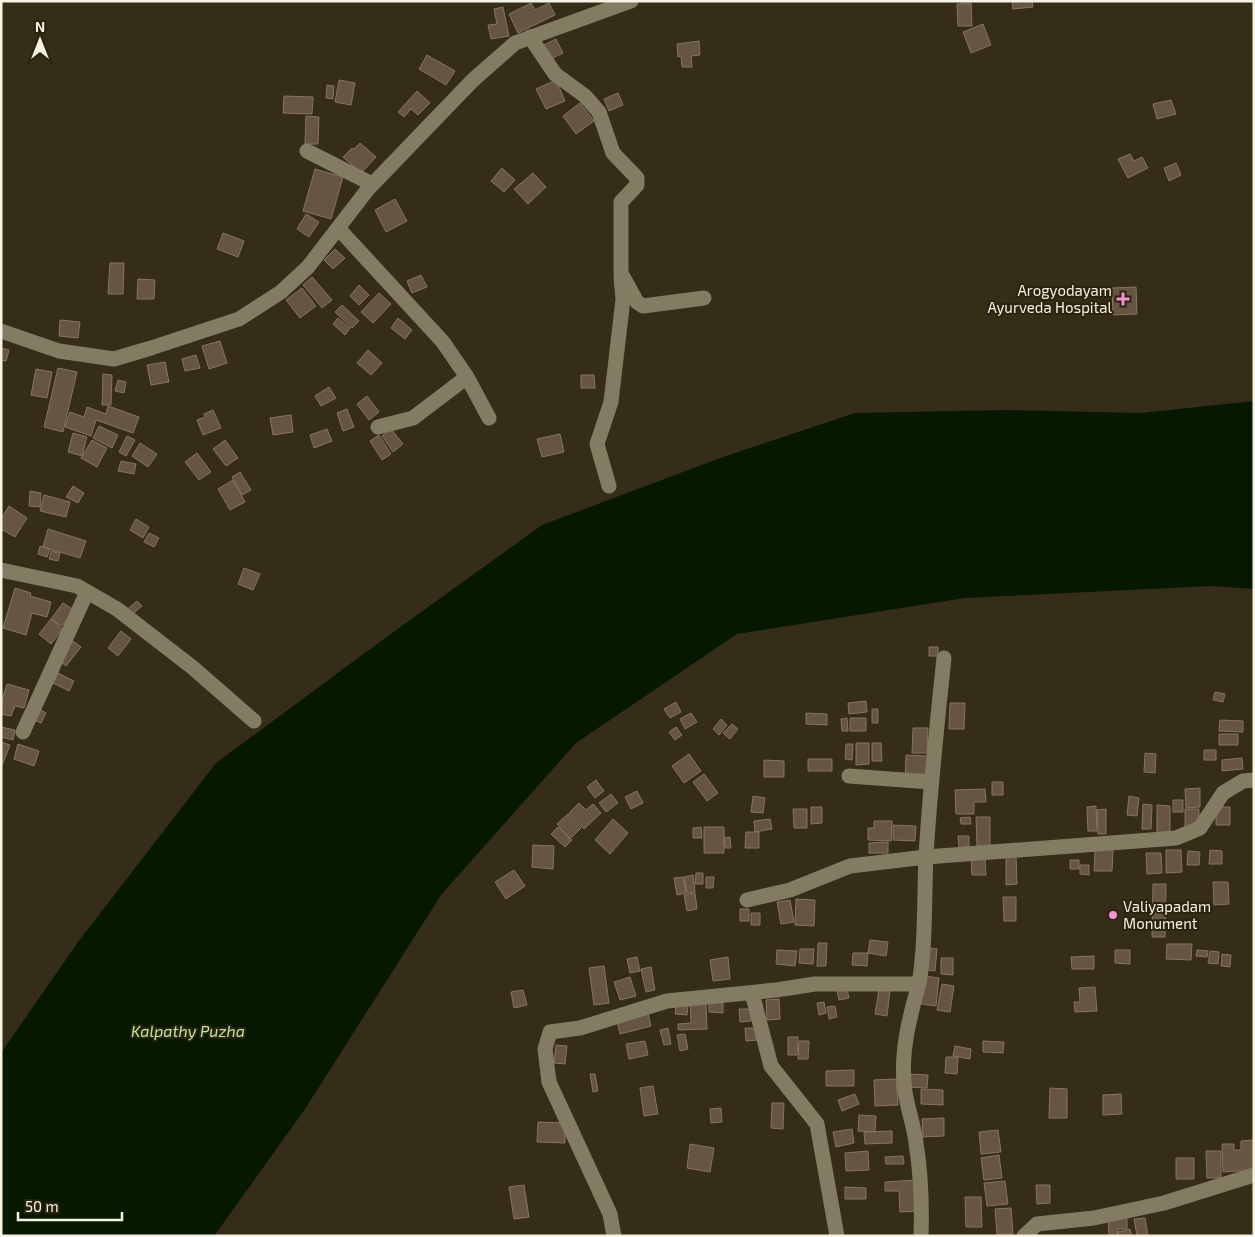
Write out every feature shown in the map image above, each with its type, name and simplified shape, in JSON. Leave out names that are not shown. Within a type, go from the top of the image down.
[{"type":"street","points":[[1,331],[59,350],[114,359],[239,319],[281,292],[308,267],[372,184],[473,80],[515,43],[631,1]]},
{"type":"street","points":[[530,37],[555,74],[585,96],[599,112],[613,153],[638,178],[637,185],[621,202],[623,299],[611,402],[597,444],[609,486]]},
{"type":"street","points":[[307,151],[372,184]]},
{"type":"street","points":[[338,228],[443,342],[467,377],[489,418]]},
{"type":"street","points":[[621,273],[637,302],[643,306],[704,298]]},
{"type":"street","points":[[378,428],[413,418],[467,377]]},
{"type":"street","points":[[1,570],[77,586],[118,609],[192,667],[254,721]]},
{"type":"street","points":[[23,732],[88,592]]},
{"type":"street","points":[[921,1236],[922,1215],[916,1143],[904,1083],[905,1044],[923,959],[926,857],[931,782],[944,658]]},
{"type":"street","points":[[849,776],[931,782]]},
{"type":"street","points":[[747,900],[790,890],[850,866],[926,857],[1176,838],[1200,828],[1223,793],[1244,781],[1254,780]]},
{"type":"street","points":[[614,1236],[610,1214],[548,1082],[545,1049],[550,1032],[580,1028],[667,1001],[752,993],[815,984],[919,984]]},
{"type":"street","points":[[752,993],[771,1066],[817,1124],[837,1236]]},
{"type":"street","points":[[1024,1236],[1037,1224],[1094,1218],[1164,1203],[1254,1175]]},
{"type":"water","name":"Kalpathy Puzha","points":[[1254,401],[1254,589],[1212,586],[965,598],[737,634],[576,743],[441,895],[305,1109],[214,1236],[1,1236],[1,1053],[78,942],[216,763],[542,525],[723,457],[855,413],[1008,410],[1141,413]]},
{"type":"building","points":[[1012,1],[1032,1],[1033,7],[1013,9]]},
{"type":"building","points":[[531,3],[535,10],[549,3],[555,15],[518,33],[509,14]]},
{"type":"building","points":[[971,3],[972,26],[958,26],[957,4]]},
{"type":"building","points":[[503,7],[509,36],[491,39],[488,25],[497,24],[494,9]]},
{"type":"building","points":[[983,24],[991,45],[971,53],[963,32]]},
{"type":"building","points":[[556,39],[563,53],[549,60],[542,46]]},
{"type":"building","points":[[699,41],[700,55],[691,56],[692,67],[682,67],[681,56],[678,57],[677,44]]},
{"type":"building","points":[[427,55],[455,71],[446,85],[419,69]]},
{"type":"building","points":[[339,80],[355,83],[351,105],[335,102]]},
{"type":"building","points":[[556,80],[565,101],[546,109],[536,89]]},
{"type":"building","points":[[327,85],[334,86],[333,99],[326,98]]},
{"type":"building","points":[[417,91],[430,103],[418,115],[411,109],[404,117],[398,112]]},
{"type":"building","points":[[618,93],[623,105],[609,111],[604,99]]},
{"type":"building","points":[[284,96],[313,97],[312,114],[283,113]]},
{"type":"building","points":[[1171,100],[1176,114],[1157,119],[1153,104]]},
{"type":"building","points":[[580,103],[594,121],[576,134],[563,116]]},
{"type":"building","points":[[306,116],[319,117],[318,144],[305,144]]},
{"type":"building","points":[[360,143],[376,157],[361,173],[343,157]]},
{"type":"building","points":[[1130,154],[1134,161],[1142,157],[1148,168],[1128,178],[1118,159]]},
{"type":"building","points":[[1176,163],[1181,175],[1169,181],[1164,168]]},
{"type":"building","points":[[502,168],[515,180],[504,192],[491,181]]},
{"type":"building","points":[[315,169],[343,177],[331,219],[303,211]]},
{"type":"building","points":[[533,173],[546,187],[528,204],[514,189]]},
{"type":"building","points":[[395,199],[407,221],[386,232],[375,210]]},
{"type":"building","points":[[306,214],[319,222],[309,237],[297,229]]},
{"type":"building","points":[[223,233],[244,241],[238,257],[217,249]]},
{"type":"building","points":[[335,249],[345,258],[333,269],[324,260]]},
{"type":"building","points":[[110,263],[124,263],[123,294],[108,294]]},
{"type":"building","points":[[421,275],[427,287],[412,293],[407,281]]},
{"type":"building","points":[[312,277],[332,300],[322,308],[303,285]]},
{"type":"building","points":[[138,279],[155,280],[154,299],[137,299]]},
{"type":"building","points":[[359,285],[369,295],[359,305],[350,296]]},
{"type":"building","points":[[1136,287],[1137,314],[1113,315],[1112,288]]},
{"type":"building","points":[[302,288],[316,306],[300,318],[286,300]]},
{"type":"building","points":[[379,293],[391,304],[373,323],[361,312]]},
{"type":"building","points":[[342,305],[359,321],[352,328],[335,312]]},
{"type":"building","points":[[338,318],[350,328],[345,335],[333,324]]},
{"type":"building","points":[[398,318],[412,330],[405,339],[391,328]]},
{"type":"building","points":[[60,320],[80,322],[78,338],[59,336]]},
{"type":"building","points":[[220,341],[227,363],[209,369],[202,346]]},
{"type":"building","points":[[1,348],[9,350],[6,361],[1,360]]},
{"type":"building","points":[[368,350],[382,363],[371,375],[357,363]]},
{"type":"building","points":[[196,355],[200,368],[185,371],[182,359]]},
{"type":"building","points":[[165,362],[169,382],[151,385],[147,365]]},
{"type":"building","points":[[58,368],[77,372],[63,432],[44,427]]},
{"type":"building","points":[[36,369],[52,372],[47,398],[31,395]]},
{"type":"building","points":[[103,374],[112,375],[111,405],[102,405]]},
{"type":"building","points":[[581,375],[594,375],[595,388],[581,388]]},
{"type":"building","points":[[118,380],[126,382],[124,393],[115,391]]},
{"type":"building","points":[[329,387],[336,398],[321,406],[315,396]]},
{"type":"building","points":[[367,396],[379,412],[369,420],[357,404]]},
{"type":"building","points":[[108,406],[139,417],[133,433],[96,420],[91,436],[65,427],[70,412],[84,417],[87,407],[106,414]]},
{"type":"building","points":[[347,409],[354,427],[343,431],[337,413]]},
{"type":"building","points":[[213,410],[221,428],[203,435],[197,420],[205,417],[204,414]]},
{"type":"building","points":[[291,415],[293,432],[273,435],[270,418]]},
{"type":"building","points":[[99,426],[118,435],[112,448],[93,438]]},
{"type":"building","points":[[327,429],[332,441],[314,448],[310,435]]},
{"type":"building","points":[[391,429],[403,444],[393,452],[382,436]]},
{"type":"building","points":[[73,433],[87,437],[82,456],[68,452]]},
{"type":"building","points":[[560,434],[564,452],[542,457],[537,439]]},
{"type":"building","points":[[379,435],[391,454],[382,460],[370,441]]},
{"type":"building","points":[[127,436],[135,440],[126,456],[119,452]]},
{"type":"building","points":[[92,440],[107,448],[97,467],[81,458]]},
{"type":"building","points":[[225,440],[238,458],[226,466],[213,449]]},
{"type":"building","points":[[140,443],[157,454],[148,467],[132,456]]},
{"type":"building","points":[[197,453],[211,472],[199,480],[185,462]]},
{"type":"building","points":[[121,461],[136,464],[134,474],[118,471]]},
{"type":"building","points":[[240,472],[251,490],[242,495],[232,477]]},
{"type":"building","points":[[233,480],[245,502],[230,510],[218,489]]},
{"type":"building","points":[[73,486],[84,493],[78,503],[66,497]]},
{"type":"building","points":[[30,491],[41,493],[40,507],[29,506]]},
{"type":"building","points":[[44,495],[70,502],[66,517],[40,511]]},
{"type":"building","points":[[9,506],[27,518],[15,537],[1,529],[1,519]]},
{"type":"building","points":[[136,519],[149,527],[143,538],[130,530]]},
{"type":"building","points":[[48,529],[86,541],[80,558],[43,547]]},
{"type":"building","points":[[149,533],[159,538],[154,547],[144,542]]},
{"type":"building","points":[[40,546],[50,549],[47,557],[38,554]]},
{"type":"building","points":[[51,551],[60,553],[58,561],[49,559]]},
{"type":"building","points":[[244,568],[260,574],[253,590],[238,584]]},
{"type":"building","points":[[15,588],[31,593],[30,596],[51,602],[47,617],[32,613],[26,635],[3,628]]},
{"type":"building","points":[[137,601],[142,606],[129,617],[124,612]]},
{"type":"building","points":[[63,603],[74,610],[62,626],[51,619]]},
{"type":"building","points":[[51,619],[63,629],[51,644],[39,634]]},
{"type":"building","points":[[121,631],[131,639],[118,656],[108,648]]},
{"type":"building","points":[[73,641],[81,647],[66,666],[58,660]]},
{"type":"building","points":[[929,647],[938,647],[938,656],[929,656]]},
{"type":"building","points":[[58,673],[74,681],[69,691],[53,683]]},
{"type":"building","points":[[7,684],[29,690],[24,708],[15,706],[11,716],[1,714],[1,703]]},
{"type":"building","points":[[1215,692],[1225,694],[1223,702],[1213,700]]},
{"type":"building","points":[[866,701],[867,712],[849,714],[848,703]]},
{"type":"building","points":[[676,702],[681,712],[670,718],[664,709]]},
{"type":"building","points":[[950,703],[965,703],[964,729],[949,729]]},
{"type":"building","points":[[37,708],[46,713],[41,723],[32,719]]},
{"type":"building","points":[[872,709],[878,709],[878,723],[872,723]]},
{"type":"building","points":[[691,713],[697,722],[685,729],[680,719]]},
{"type":"building","points":[[806,713],[827,714],[827,725],[806,724]]},
{"type":"building","points":[[847,718],[848,731],[842,731],[841,719]]},
{"type":"building","points":[[850,718],[866,718],[866,731],[850,731]]},
{"type":"building","points":[[721,719],[727,725],[719,735],[713,729]]},
{"type":"building","points":[[1220,720],[1243,721],[1243,732],[1219,731]]},
{"type":"building","points":[[732,724],[738,729],[730,739],[723,733]]},
{"type":"building","points":[[1,727],[15,730],[13,740],[1,737]]},
{"type":"building","points":[[676,727],[682,735],[675,740],[669,732]]},
{"type":"building","points":[[913,728],[928,728],[927,753],[912,753]]},
{"type":"building","points":[[1219,734],[1238,734],[1238,745],[1219,745]]},
{"type":"building","points":[[1,742],[10,745],[1,768]]},
{"type":"building","points":[[856,743],[869,743],[869,764],[856,765]]},
{"type":"building","points":[[872,743],[881,743],[882,761],[872,761]]},
{"type":"building","points":[[18,744],[39,751],[34,766],[14,759]]},
{"type":"building","points":[[846,744],[853,744],[852,760],[845,759]]},
{"type":"building","points":[[1204,750],[1216,750],[1216,760],[1204,760]]},
{"type":"building","points":[[1145,753],[1156,754],[1155,773],[1144,772]]},
{"type":"building","points":[[689,754],[701,771],[684,783],[672,766]]},
{"type":"building","points":[[906,755],[928,756],[927,783],[905,782]]},
{"type":"building","points":[[1242,758],[1243,769],[1222,771],[1222,760]]},
{"type":"building","points":[[808,759],[832,759],[832,771],[808,771]]},
{"type":"building","points":[[764,760],[784,761],[784,777],[764,777]]},
{"type":"building","points":[[704,774],[718,793],[707,801],[693,782]]},
{"type":"building","points":[[596,780],[604,791],[595,798],[587,787]]},
{"type":"building","points":[[992,782],[1003,782],[1003,795],[992,795]]},
{"type":"building","points":[[1200,788],[1200,807],[1186,808],[1185,789]]},
{"type":"building","points":[[985,789],[986,802],[974,802],[974,814],[956,814],[955,790]]},
{"type":"building","points":[[637,791],[643,803],[631,809],[625,797]]},
{"type":"building","points":[[611,794],[618,803],[606,812],[599,803]]},
{"type":"building","points":[[753,796],[765,798],[763,813],[751,812]]},
{"type":"building","points":[[1129,796],[1139,798],[1137,816],[1127,815]]},
{"type":"building","points":[[1173,800],[1183,800],[1183,812],[1173,812]]},
{"type":"building","points":[[579,803],[586,810],[593,804],[601,813],[584,829],[569,813]]},
{"type":"building","points":[[1143,804],[1152,805],[1151,829],[1142,829]]},
{"type":"building","points":[[1157,805],[1170,806],[1170,841],[1157,840]]},
{"type":"building","points":[[1096,806],[1097,831],[1088,831],[1087,807]]},
{"type":"building","points":[[811,807],[822,807],[822,823],[811,824]]},
{"type":"building","points":[[1216,807],[1230,807],[1230,825],[1216,825]]},
{"type":"building","points":[[793,809],[807,809],[807,828],[794,828]]},
{"type":"building","points":[[1106,809],[1106,834],[1098,834],[1097,810]]},
{"type":"building","points":[[1185,809],[1199,809],[1199,826],[1185,827]]},
{"type":"building","points":[[568,814],[581,828],[570,839],[557,824]]},
{"type":"building","points":[[970,817],[971,824],[961,824],[960,818]]},
{"type":"building","points":[[976,817],[990,817],[990,846],[977,846]]},
{"type":"building","points":[[613,819],[628,833],[610,854],[595,840]]},
{"type":"building","points":[[770,819],[772,829],[755,832],[754,821]]},
{"type":"building","points":[[874,821],[892,821],[891,841],[868,840],[868,828],[874,828]]},
{"type":"building","points":[[893,825],[916,826],[915,841],[893,840]]},
{"type":"building","points":[[558,827],[572,840],[565,847],[551,834]]},
{"type":"building","points":[[701,827],[702,838],[693,838],[693,828]]},
{"type":"building","points":[[704,827],[724,827],[724,853],[704,853]]},
{"type":"building","points":[[746,832],[759,832],[759,848],[745,848]]},
{"type":"building","points":[[958,836],[969,836],[969,847],[959,848]]},
{"type":"building","points":[[730,837],[731,848],[725,848],[724,838]]},
{"type":"building","points":[[888,842],[888,853],[869,853],[869,843]]},
{"type":"building","points":[[533,845],[554,846],[553,869],[532,867]]},
{"type":"building","points":[[1095,849],[1113,850],[1112,871],[1094,871]]},
{"type":"building","points":[[1166,850],[1181,850],[1182,872],[1166,873]]},
{"type":"building","points":[[1210,850],[1222,851],[1222,864],[1209,864]]},
{"type":"building","points":[[1188,851],[1200,852],[1199,865],[1187,865]]},
{"type":"building","points":[[1146,853],[1161,853],[1162,873],[1147,874]]},
{"type":"building","points":[[985,856],[986,875],[972,875],[971,857]]},
{"type":"building","points":[[1006,856],[1016,856],[1017,884],[1006,885]]},
{"type":"building","points":[[1070,860],[1079,860],[1079,869],[1070,869]]},
{"type":"building","points":[[1080,865],[1089,865],[1089,875],[1080,874]]},
{"type":"building","points":[[514,870],[525,886],[506,899],[495,882]]},
{"type":"building","points":[[696,873],[703,873],[703,884],[695,884]]},
{"type":"building","points":[[693,875],[695,892],[687,893],[684,877]]},
{"type":"building","points":[[683,877],[686,893],[677,895],[674,878]]},
{"type":"building","points":[[706,877],[714,877],[713,888],[706,888]]},
{"type":"building","points":[[1213,882],[1228,882],[1229,904],[1214,905]]},
{"type":"building","points":[[1153,884],[1166,884],[1165,937],[1152,937]]},
{"type":"building","points":[[695,893],[697,909],[687,911],[684,895]]},
{"type":"building","points":[[1003,897],[1016,897],[1016,921],[1004,921]]},
{"type":"building","points":[[796,899],[815,900],[814,926],[795,925]]},
{"type":"building","points":[[790,900],[794,922],[781,924],[777,902]]},
{"type":"building","points":[[740,909],[749,909],[749,921],[740,921]]},
{"type":"building","points":[[751,913],[760,913],[760,925],[751,925]]},
{"type":"building","points":[[870,940],[888,942],[886,956],[868,953]]},
{"type":"building","points":[[818,943],[827,943],[826,966],[817,966]]},
{"type":"building","points":[[1167,944],[1192,944],[1191,960],[1166,959]]},
{"type":"building","points":[[929,948],[937,949],[935,971],[927,970]]},
{"type":"building","points":[[800,949],[814,949],[813,964],[799,963]]},
{"type":"building","points":[[777,950],[797,951],[795,966],[776,964]]},
{"type":"building","points":[[1115,950],[1130,950],[1130,964],[1115,963]]},
{"type":"building","points":[[1197,950],[1208,951],[1207,957],[1196,956]]},
{"type":"building","points":[[1210,951],[1219,952],[1218,964],[1208,963]]},
{"type":"building","points":[[853,953],[868,953],[867,966],[852,965]]},
{"type":"building","points":[[1222,954],[1231,955],[1230,967],[1221,966]]},
{"type":"building","points":[[1094,956],[1094,969],[1072,969],[1071,957]]},
{"type":"building","points":[[637,957],[640,971],[630,973],[627,959]]},
{"type":"building","points":[[728,957],[730,979],[713,981],[710,960]]},
{"type":"building","points":[[941,958],[953,958],[953,975],[941,974]]},
{"type":"building","points":[[604,966],[609,1003],[594,1005],[589,968]]},
{"type":"building","points":[[651,967],[655,990],[646,992],[641,969]]},
{"type":"building","points":[[924,976],[939,978],[936,1006],[921,1004]]},
{"type":"building","points":[[630,977],[636,996],[620,1000],[614,982]]},
{"type":"building","points":[[846,984],[849,998],[839,1000],[836,986]]},
{"type":"building","points":[[942,984],[954,986],[950,1012],[937,1010]]},
{"type":"building","points":[[1095,987],[1097,1011],[1075,1012],[1074,1002],[1080,1002],[1079,988]]},
{"type":"building","points":[[879,989],[890,990],[887,1016],[875,1014]]},
{"type":"building","points":[[523,990],[527,1005],[514,1008],[511,992]]},
{"type":"building","points":[[779,999],[780,1019],[767,1020],[766,1000]]},
{"type":"building","points":[[690,1001],[706,1001],[707,1029],[678,1030],[678,1024],[691,1023]]},
{"type":"building","points":[[709,1002],[723,1003],[723,1013],[709,1012]]},
{"type":"building","points":[[824,1002],[826,1013],[819,1015],[817,1003]]},
{"type":"building","points":[[676,1005],[688,1005],[687,1015],[675,1014]]},
{"type":"building","points":[[835,1006],[837,1017],[829,1019],[827,1007]]},
{"type":"building","points":[[647,1009],[651,1026],[620,1034],[617,1021]]},
{"type":"building","points":[[739,1009],[750,1009],[751,1021],[740,1022]]},
{"type":"building","points":[[668,1028],[671,1044],[664,1045],[660,1030]]},
{"type":"building","points":[[745,1028],[756,1028],[757,1040],[746,1041]]},
{"type":"building","points":[[685,1034],[688,1049],[680,1051],[677,1035]]},
{"type":"building","points":[[788,1037],[798,1037],[797,1055],[788,1055]]},
{"type":"building","points":[[645,1041],[648,1055],[629,1059],[626,1044]]},
{"type":"building","points":[[799,1041],[809,1041],[808,1059],[798,1059]]},
{"type":"building","points":[[983,1041],[1004,1042],[1003,1053],[983,1052]]},
{"type":"building","points":[[556,1045],[567,1046],[565,1064],[554,1063]]},
{"type":"building","points":[[955,1046],[971,1049],[970,1059],[953,1056]]},
{"type":"building","points":[[946,1057],[958,1057],[957,1074],[945,1073]]},
{"type":"building","points":[[854,1070],[854,1086],[826,1086],[826,1071]]},
{"type":"building","points":[[590,1074],[595,1074],[598,1091],[593,1092]]},
{"type":"building","points":[[909,1074],[928,1075],[927,1088],[909,1087]]},
{"type":"building","points":[[896,1079],[898,1105],[875,1106],[874,1080]]},
{"type":"building","points":[[653,1086],[658,1114],[644,1116],[640,1088]]},
{"type":"building","points":[[1050,1088],[1067,1089],[1067,1118],[1049,1118]]},
{"type":"building","points":[[921,1089],[943,1090],[943,1105],[921,1104]]},
{"type":"building","points":[[855,1094],[859,1104],[842,1111],[838,1100]]},
{"type":"building","points":[[1121,1094],[1122,1114],[1103,1115],[1103,1095]]},
{"type":"building","points":[[772,1103],[784,1103],[783,1129],[771,1128]]},
{"type":"building","points":[[721,1108],[722,1122],[711,1123],[710,1109]]},
{"type":"building","points":[[859,1115],[876,1116],[875,1132],[858,1131]]},
{"type":"building","points":[[944,1118],[944,1136],[923,1137],[922,1119]]},
{"type":"building","points":[[538,1122],[565,1123],[565,1143],[537,1142]]},
{"type":"building","points":[[852,1129],[854,1143],[836,1147],[833,1132]]},
{"type":"building","points":[[998,1130],[1001,1152],[981,1154],[979,1132]]},
{"type":"building","points":[[892,1131],[892,1143],[865,1144],[864,1132]]},
{"type":"building","points":[[1253,1140],[1254,1170],[1223,1172],[1222,1144],[1234,1144],[1234,1150],[1241,1150],[1241,1141]]},
{"type":"building","points":[[690,1144],[714,1148],[710,1172],[687,1168]]},
{"type":"building","points":[[868,1151],[869,1170],[846,1171],[845,1153]]},
{"type":"building","points":[[1206,1151],[1221,1151],[1221,1178],[1207,1178]]},
{"type":"building","points":[[999,1155],[1002,1178],[984,1180],[981,1158]]},
{"type":"building","points":[[903,1156],[904,1164],[886,1164],[885,1157]]},
{"type":"building","points":[[1176,1158],[1194,1158],[1194,1179],[1176,1179]]},
{"type":"building","points":[[917,1180],[919,1211],[900,1212],[899,1191],[885,1191],[885,1182]]},
{"type":"building","points":[[1005,1181],[1008,1204],[987,1206],[984,1183]]},
{"type":"building","points":[[524,1185],[529,1217],[514,1219],[509,1187]]},
{"type":"building","points":[[1036,1185],[1050,1185],[1050,1203],[1037,1204]]},
{"type":"building","points":[[845,1187],[866,1188],[866,1199],[845,1199]]},
{"type":"building","points":[[965,1197],[981,1197],[982,1227],[966,1227]]},
{"type":"building","points":[[1011,1208],[1013,1234],[997,1234],[995,1209]]},
{"type":"building","points":[[1127,1216],[1127,1229],[1118,1229],[1118,1236],[1109,1236],[1108,1217]]},
{"type":"building","points":[[1145,1218],[1148,1236],[1137,1236],[1134,1219]]},
{"type":"building","points":[[1130,1229],[1132,1236],[1119,1236],[1118,1232]]},
{"type":"place","name":"Arogyodayam Ayurveda Hospital","points":[[1123,299]]},
{"type":"place","name":"Valiyapadam Monument","points":[[1113,915]]}]
